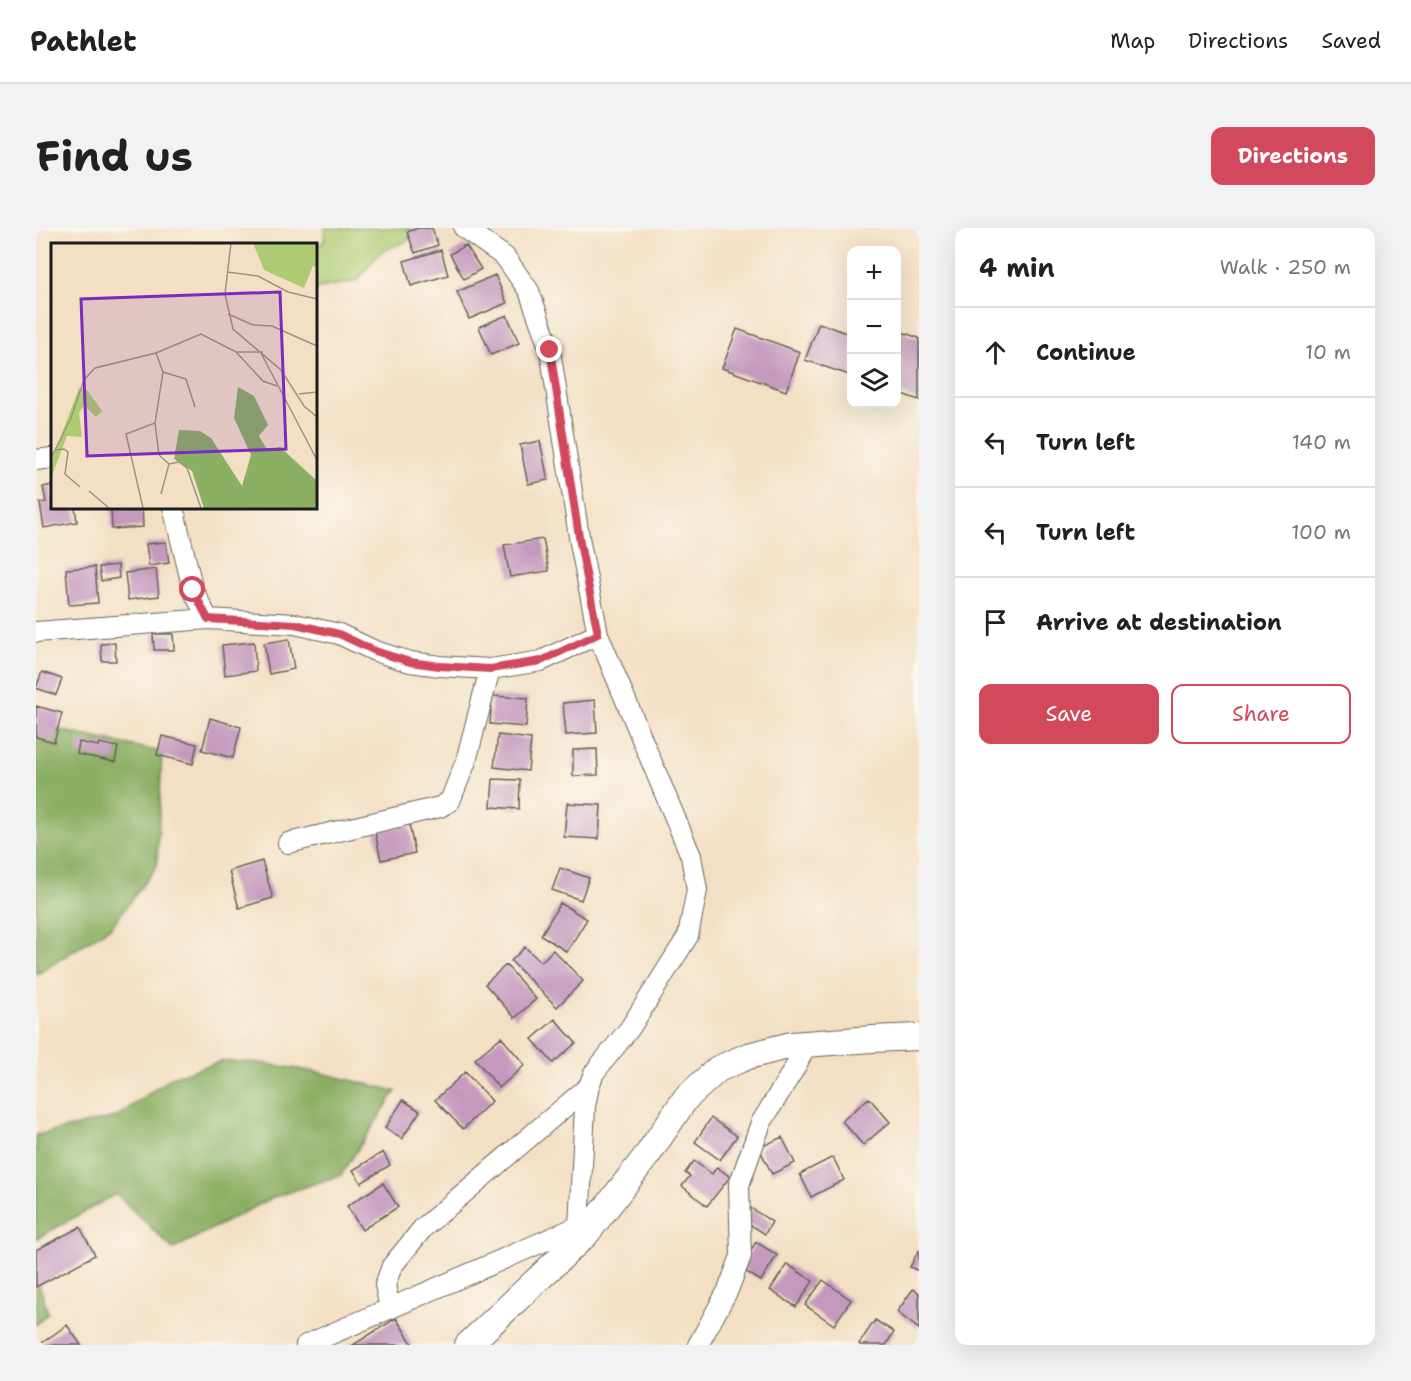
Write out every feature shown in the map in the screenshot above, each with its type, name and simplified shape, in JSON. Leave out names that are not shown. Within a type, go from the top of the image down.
[{"type":"street","points":[[464,228],[505,257],[529,291],[550,350],[580,543],[598,634],[690,856],[697,890],[688,936],[630,1028],[594,1073],[589,1086],[585,1107],[582,1230]]},
{"type":"street","points":[[36,460],[51,458]]},
{"type":"street","points":[[173,508],[193,590],[208,619]]},
{"type":"street","points":[[36,632],[208,619],[295,624],[339,634],[375,651],[410,662],[490,669],[541,661],[598,634]]},
{"type":"street","points":[[288,843],[440,807],[450,801],[466,761],[490,669]]},
{"type":"street","points":[[468,1345],[582,1230],[648,1154],[686,1098],[718,1069],[748,1056],[791,1045],[919,1037]]},
{"type":"street","points":[[698,1345],[728,1290],[741,1256],[739,1185],[761,1123],[797,1064],[803,1051],[803,1044]]},
{"type":"street","points":[[390,1310],[385,1285],[392,1266],[423,1228],[589,1086]]},
{"type":"street","points":[[306,1345],[582,1230]]},
{"type":"green space","points":[[325,228],[411,228],[407,241],[380,252],[357,281],[316,290],[316,246],[324,242]]},
{"type":"green space","points":[[36,725],[162,752],[157,866],[112,926],[36,975]]},
{"type":"green space","points":[[222,1061],[261,1063],[317,1072],[396,1091],[341,1175],[274,1197],[173,1249],[116,1194],[36,1239],[36,1135],[116,1117],[172,1077]]},
{"type":"green space","points":[[36,1273],[48,1313],[36,1325]]},
{"type":"building","points":[[418,228],[432,228],[438,245],[415,253],[407,232]]},
{"type":"building","points":[[466,245],[481,269],[464,279],[450,254]]},
{"type":"building","points":[[441,250],[448,275],[411,286],[404,261]]},
{"type":"building","points":[[495,275],[507,303],[469,319],[457,292]]},
{"type":"building","points":[[507,315],[519,343],[491,355],[479,327]]},
{"type":"building","points":[[819,323],[847,333],[847,374],[805,360]]},
{"type":"building","points":[[737,329],[800,352],[786,391],[722,368]]},
{"type":"building","points":[[902,332],[919,338],[919,400],[901,394]]},
{"type":"building","points":[[540,441],[548,480],[528,484],[520,445]]},
{"type":"building","points":[[51,485],[51,508],[75,508],[77,522],[44,528],[40,503],[46,502],[43,487]]},
{"type":"building","points":[[111,508],[142,508],[143,527],[112,529]]},
{"type":"building","points":[[543,539],[549,571],[510,577],[504,545]]},
{"type":"building","points":[[166,542],[169,563],[149,566],[146,544]]},
{"type":"building","points":[[118,565],[119,578],[101,581],[99,567]]},
{"type":"building","points":[[95,567],[98,603],[69,605],[66,569]]},
{"type":"building","points":[[156,569],[159,596],[128,600],[125,573]]},
{"type":"building","points":[[153,634],[173,634],[174,650],[154,650]]},
{"type":"building","points":[[289,639],[294,669],[269,674],[264,643]]},
{"type":"building","points":[[254,642],[256,671],[225,675],[222,645]]},
{"type":"building","points":[[115,643],[116,661],[102,661],[101,644]]},
{"type":"building","points":[[42,672],[62,679],[56,695],[36,688]]},
{"type":"building","points":[[492,696],[528,698],[526,727],[490,724]]},
{"type":"building","points":[[595,700],[597,733],[566,735],[563,703]]},
{"type":"building","points":[[36,706],[62,713],[54,742],[36,737]]},
{"type":"building","points":[[210,718],[241,727],[233,758],[202,750]]},
{"type":"building","points":[[498,735],[531,739],[528,771],[494,767]]},
{"type":"building","points":[[162,736],[197,744],[193,764],[157,755]]},
{"type":"building","points":[[79,742],[118,747],[115,762],[77,754]]},
{"type":"building","points":[[597,749],[598,775],[573,776],[573,750]]},
{"type":"building","points":[[493,779],[520,780],[519,809],[491,807]]},
{"type":"building","points":[[567,803],[601,805],[599,839],[564,837]]},
{"type":"building","points":[[409,824],[415,853],[381,860],[375,832]]},
{"type":"building","points":[[262,861],[273,898],[239,908],[229,871]]},
{"type":"building","points":[[560,868],[589,878],[581,900],[552,890]]},
{"type":"building","points":[[560,903],[587,919],[567,952],[541,935]]},
{"type":"building","points":[[525,947],[541,962],[553,950],[583,981],[557,1007],[511,961]]},
{"type":"building","points":[[506,965],[536,999],[515,1018],[485,984]]},
{"type":"building","points":[[555,1019],[576,1043],[553,1063],[532,1039]]},
{"type":"building","points":[[501,1037],[525,1065],[499,1088],[475,1059]]},
{"type":"building","points":[[465,1072],[492,1101],[463,1129],[435,1100]]},
{"type":"building","points":[[869,1098],[890,1122],[863,1145],[842,1121]]},
{"type":"building","points":[[403,1100],[420,1111],[402,1139],[385,1128]]},
{"type":"building","points":[[711,1118],[737,1136],[720,1160],[695,1142]]},
{"type":"building","points":[[782,1137],[795,1163],[772,1174],[759,1148]]},
{"type":"building","points":[[383,1152],[390,1165],[361,1183],[353,1170]]},
{"type":"building","points":[[833,1157],[844,1180],[811,1197],[800,1174]]},
{"type":"building","points":[[694,1161],[712,1174],[717,1167],[730,1177],[707,1206],[682,1186],[690,1176],[685,1173]]},
{"type":"building","points":[[383,1183],[398,1207],[362,1230],[347,1206]]},
{"type":"building","points":[[751,1208],[772,1222],[765,1234],[743,1220]]},
{"type":"building","points":[[80,1227],[95,1255],[36,1287],[36,1250]]},
{"type":"building","points":[[756,1242],[777,1255],[761,1281],[740,1268]]},
{"type":"building","points":[[919,1250],[919,1271],[910,1267]]},
{"type":"building","points":[[787,1264],[813,1281],[796,1307],[770,1290]]},
{"type":"building","points":[[823,1280],[851,1300],[834,1325],[805,1305]]},
{"type":"building","points":[[913,1289],[919,1293],[919,1329],[897,1312]]},
{"type":"building","points":[[396,1318],[413,1345],[353,1345]]},
{"type":"building","points":[[875,1320],[894,1332],[886,1345],[860,1345],[859,1344]]},
{"type":"building","points":[[67,1325],[81,1345],[39,1345]]},
{"type":"route","points":[[193,590],[208,619],[295,624],[339,634],[375,651],[410,662],[440,666],[490,669],[541,661],[598,634],[580,543],[550,350]]}]
